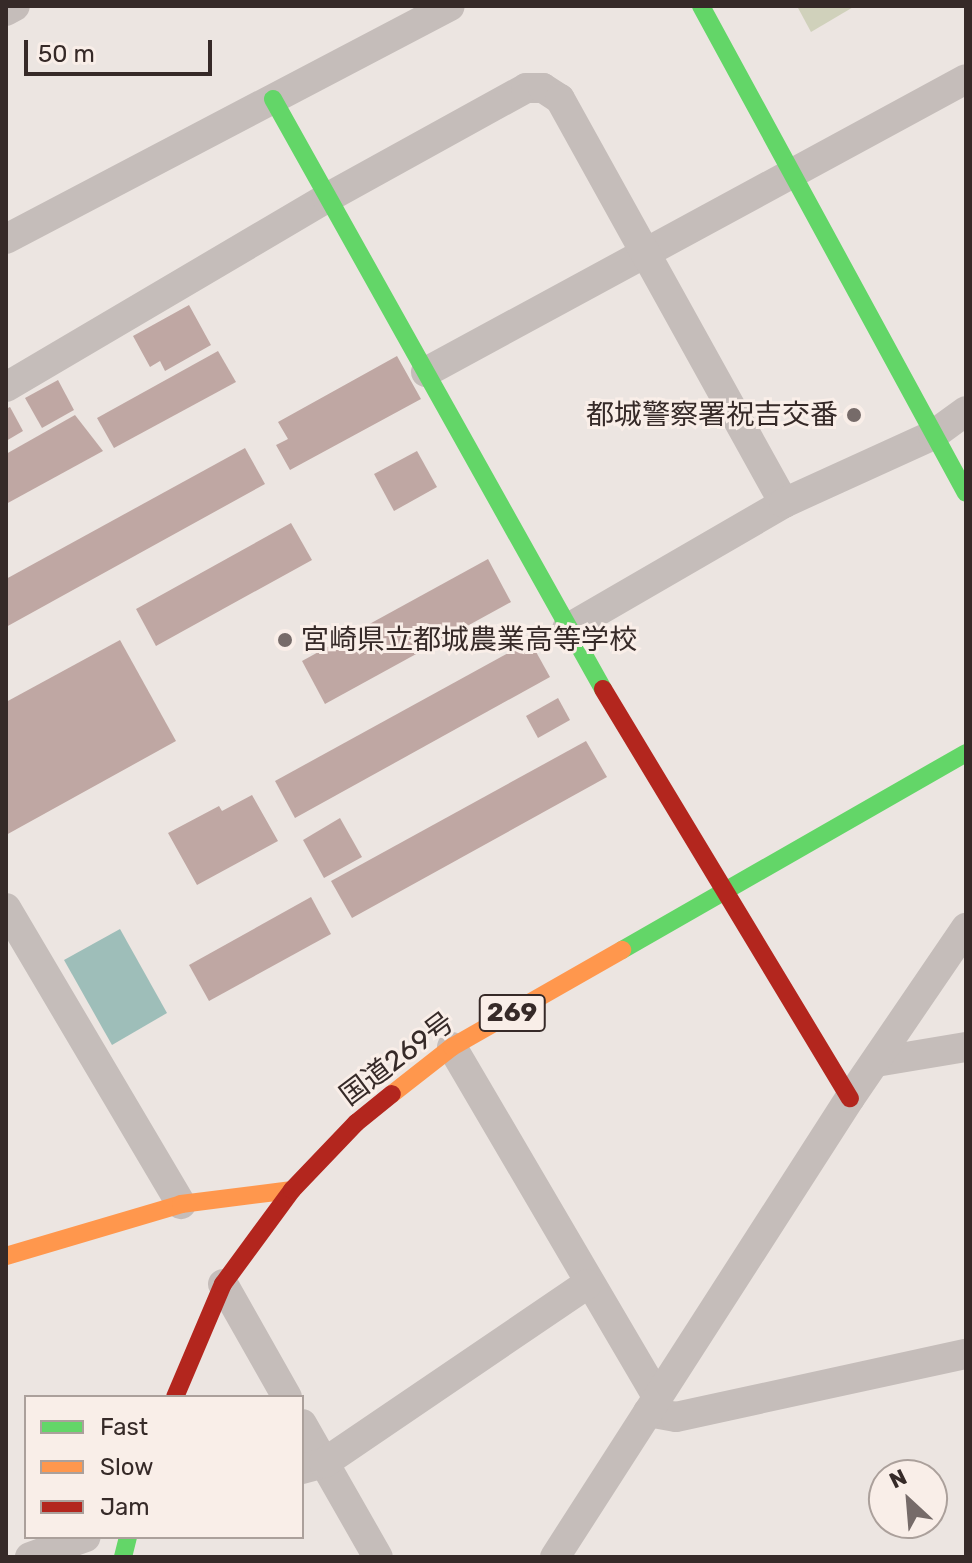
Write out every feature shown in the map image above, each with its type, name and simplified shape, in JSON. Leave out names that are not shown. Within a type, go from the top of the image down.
[{"type":"main road","points":[[701,6],[966,493]]},
{"type":"main road","points":[[273,99],[567,629],[721,891],[850,1098]]},
{"type":"main road","name":"国道269号","points":[[176,1395],[223,1284],[292,1190],[356,1123],[452,1047],[966,753]]},
{"type":"main road","points":[[6,1256],[181,1204],[292,1190]]},
{"type":"street","points":[[6,11],[15,6]]},
{"type":"street","points":[[9,229],[273,99],[443,8]]},
{"type":"street","points":[[6,387],[327,198],[526,88],[543,88],[560,99],[641,254],[784,503]]},
{"type":"street","points":[[426,372],[792,173],[963,88]]},
{"type":"street","points":[[567,629],[784,503],[933,435],[966,411]]},
{"type":"street","points":[[6,908],[17,949],[181,1204]]},
{"type":"street","points":[[555,1557],[850,1098],[966,928]]},
{"type":"street","points":[[452,1047],[652,1404],[676,1417],[966,1354]]},
{"type":"street","points":[[876,1062],[966,1047]]},
{"type":"street","points":[[223,1284],[286,1395]]},
{"type":"street","points":[[313,1466],[587,1284]]},
{"type":"street","points":[[304,1432],[313,1466],[378,1557]]},
{"type":"street","points":[[30,1557],[80,1539]]},
{"type":"green space","points":[[797,6],[855,6],[811,32]]},
{"type":"water","points":[[120,929],[167,1013],[112,1045],[64,960]]},
{"type":"building","points":[[189,305],[211,345],[165,371],[160,361],[150,367],[133,336]]},
{"type":"building","points":[[218,351],[236,382],[114,448],[97,418]]},
{"type":"building","points":[[397,356],[421,399],[290,470],[276,445],[288,439],[278,422]]},
{"type":"building","points":[[58,380],[74,410],[42,428],[25,398]]},
{"type":"building","points":[[10,407],[23,431],[6,441],[6,409]]},
{"type":"building","points":[[75,415],[103,451],[6,504],[6,454]]},
{"type":"building","points":[[245,448],[265,484],[6,627],[6,579]]},
{"type":"building","points":[[417,451],[437,487],[394,511],[374,474]]},
{"type":"building","points":[[291,523],[312,560],[156,646],[136,609]]},
{"type":"building","points":[[488,559],[511,602],[325,704],[302,661]]},
{"type":"building","points":[[120,640],[176,741],[6,835],[6,702]]},
{"type":"building","points":[[530,641],[550,677],[295,818],[275,781]]},
{"type":"building","points":[[558,698],[570,720],[538,738],[526,716]]},
{"type":"building","points":[[586,741],[607,777],[352,918],[331,881]]},
{"type":"building","points":[[252,795],[278,841],[197,885],[168,833],[219,806],[222,811]]},
{"type":"building","points":[[340,818],[362,857],[324,878],[303,840]]},
{"type":"building","points":[[311,897],[331,934],[209,1001],[189,965]]},
{"type":"traffic: fast","points":[[701,6],[966,493]]},
{"type":"traffic: fast","points":[[273,99],[603,689]]},
{"type":"traffic: fast","points":[[622,950],[966,753]]},
{"type":"traffic: fast","points":[[123,1557],[128,1539]]},
{"type":"traffic: slow","points":[[392,1094],[452,1047],[622,950]]},
{"type":"traffic: slow","points":[[6,1256],[181,1204],[292,1190]]},
{"type":"traffic: jam","points":[[603,689],[850,1098]]},
{"type":"traffic: jam","points":[[176,1395],[223,1284],[292,1190],[356,1123],[392,1094]]},
{"type":"place","name":"都城警察署祝吉交番","points":[[854,415]]},
{"type":"place","name":"宮崎県立都城農業高等学校","points":[[285,640]]}]
